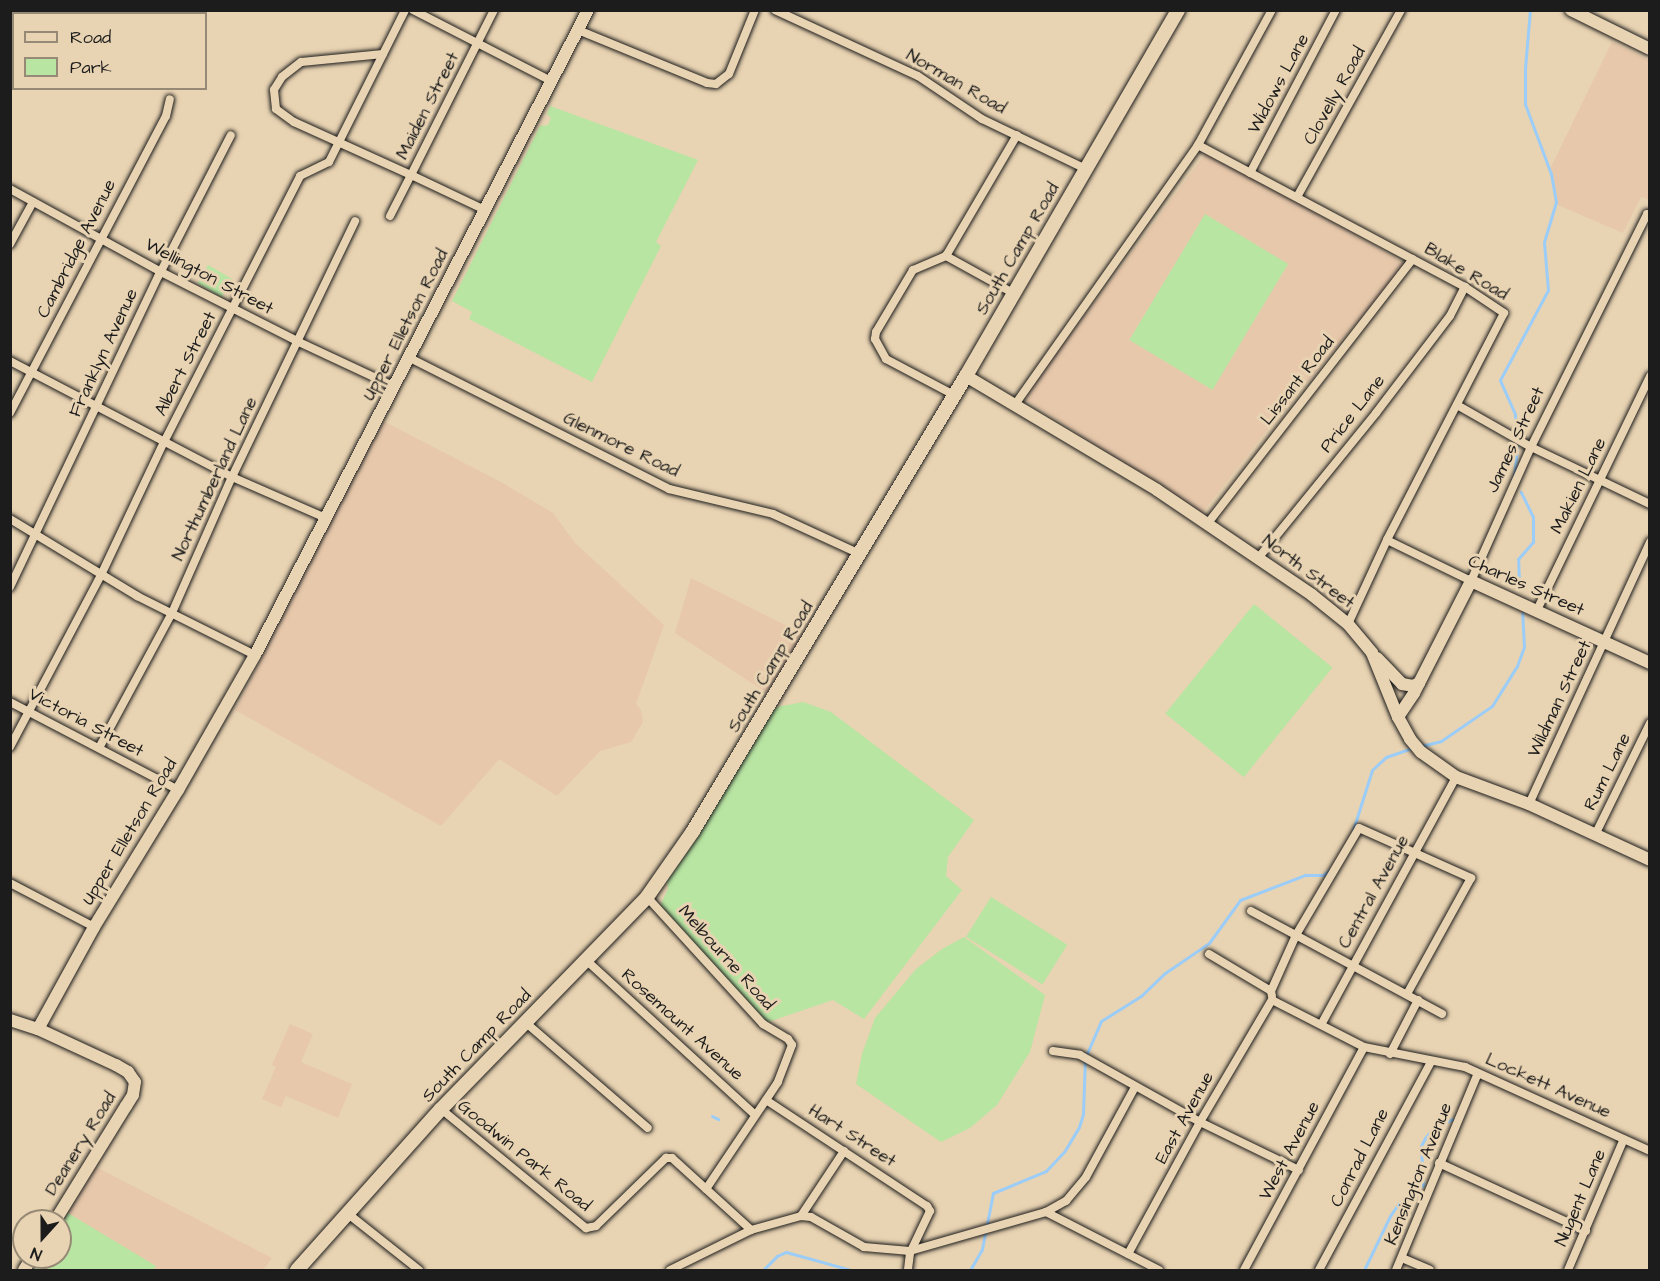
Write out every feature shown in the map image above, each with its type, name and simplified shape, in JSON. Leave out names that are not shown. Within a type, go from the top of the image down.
[{"type":"main road","name":"South Camp Road","points":[[297,1270],[441,1109],[647,897],[693,831],[860,554],[1178,10]]},
{"type":"street","name":"Albert Street","points":[[10,747],[31,712],[101,575],[164,442],[300,176],[329,162],[405,10]]},
{"type":"street","points":[[413,10],[477,46],[553,82]]},
{"type":"street","name":"Maiden Street","points":[[486,210],[411,175],[494,10]]},
{"type":"street","name":"Upper Elletson Road","points":[[38,1029],[94,927],[178,790],[255,655],[553,82],[588,10]]},
{"type":"street","points":[[578,30],[707,83],[716,84],[729,74],[755,10]]},
{"type":"street","name":"Norman Road","points":[[775,10],[918,76],[939,88],[965,110],[1086,169]]},
{"type":"street","points":[[1014,406],[1198,145],[1272,10]]},
{"type":"street","name":"Widows Lane","points":[[1250,173],[1336,10]]},
{"type":"street","name":"Clovelly Road","points":[[1297,197],[1401,10]]},
{"type":"street","points":[[1571,10],[1589,14],[1650,49]]},
{"type":"street","points":[[383,54],[301,62],[282,77],[274,90],[276,109],[294,122],[411,175],[390,216]]},
{"type":"street","name":"Cambridge Avenue","points":[[10,413],[166,116],[170,99]]},
{"type":"street","name":"Franklyn Avenue","points":[[10,587],[38,534],[161,272],[231,135]]},
{"type":"street","points":[[954,395],[885,359],[875,339],[876,332],[913,270],[946,256],[1017,135]]},
{"type":"street","name":"Blake Road","points":[[1198,145],[1465,287],[1505,315],[1388,540],[1348,624]]},
{"type":"street","name":"Wellington Street","points":[[10,189],[161,272],[299,342],[395,387]]},
{"type":"street","points":[[10,244],[33,202]]},
{"type":"street","name":"James Street","points":[[1398,717],[1419,683],[1471,581],[1531,447],[1649,214]]},
{"type":"street","name":"Northumberland Lane","points":[[99,748],[171,615],[232,477],[299,342],[355,221]]},
{"type":"street","points":[[946,256],[1013,293]]},
{"type":"street","name":"Lissant Road","points":[[1208,523],[1413,259]]},
{"type":"street","name":"Price Lane","points":[[1259,557],[1376,413],[1449,316],[1465,287]]},
{"type":"street","name":"Glenmore Road","points":[[410,358],[669,489],[773,514],[860,554]]},
{"type":"street","points":[[10,361],[232,477],[326,518]]},
{"type":"street","name":"North Street","points":[[966,376],[1208,523],[1259,557],[1348,624],[1372,653],[1398,717],[1410,739],[1421,752],[1456,777],[1529,804],[1650,860]]},
{"type":"street","name":"Makien Lane","points":[[1537,610],[1650,376]]},
{"type":"street","points":[[1457,405],[1531,447],[1650,504]]},
{"type":"street","points":[[10,519],[171,615],[255,655]]},
{"type":"street","name":"Charles Street","points":[[1388,540],[1471,581],[1650,663]]},
{"type":"street","name":"Wildman Street","points":[[1529,804],[1650,542]]},
{"type":"street","points":[[1372,653],[1402,684],[1413,686],[1419,683]]},
{"type":"street","name":"Victoria Street","points":[[10,702],[178,790]]},
{"type":"street","name":"Rum Lane","points":[[1595,835],[1650,723]]},
{"type":"street","name":"Central Avenue","points":[[1322,1023],[1456,777]]},
{"type":"street","name":"East Avenue","points":[[1128,1254],[1271,995],[1296,935],[1359,828],[1414,853]]},
{"type":"street","points":[[1407,994],[1471,878],[1414,853]]},
{"type":"street","points":[[10,883],[94,927]]},
{"type":"street","name":"Melbourne Road","points":[[647,897],[763,1024],[788,1039],[792,1045],[785,1067],[766,1100],[754,1114],[705,1189]]},
{"type":"street","points":[[1251,911],[1442,1014]]},
{"type":"street","name":"Lockett Avenue","points":[[1209,954],[1271,995],[1364,1047],[1464,1067],[1650,1151]]},
{"type":"street","name":"Rosemount Avenue","points":[[586,960],[754,1114]]},
{"type":"street","points":[[1390,1054],[1418,1000]]},
{"type":"street","name":"Deanery Road","points":[[10,1020],[38,1029],[116,1065],[128,1072],[135,1082],[130,1101],[62,1209]]},
{"type":"street","points":[[525,1022],[648,1128]]},
{"type":"street","name":"West Avenue","points":[[1244,1270],[1364,1047]]},
{"type":"street","points":[[1053,1051],[1080,1055],[1200,1122],[1299,1170]]},
{"type":"street","name":"Conrad Lane","points":[[1319,1270],[1431,1062]]},
{"type":"street","name":"Kensington Avenue","points":[[1430,1270],[1402,1258],[1439,1163],[1478,1073]]},
{"type":"street","points":[[670,1270],[750,1230],[801,1215],[811,1217],[864,1247],[910,1251],[1046,1212],[1066,1201],[1086,1177],[1135,1087]]},
{"type":"street","name":"Hart Street","points":[[766,1100],[919,1200],[930,1211],[910,1251]]},
{"type":"street","name":"Goodwin Park Road","points":[[441,1109],[586,1228],[596,1226],[666,1158],[672,1158],[705,1189]]},
{"type":"street","name":"Nugent Lane","points":[[1568,1270],[1624,1139]]},
{"type":"street","points":[[801,1215],[844,1151]]},
{"type":"street","points":[[1439,1163],[1586,1231]]},
{"type":"street","points":[[705,1189],[750,1230]]},
{"type":"street","points":[[1046,1212],[1159,1270]]},
{"type":"street","points":[[347,1213],[419,1270]]},
{"type":"street","points":[[908,1270],[910,1251]]},
{"type":"street","points":[[1396,1270],[1402,1258]]},
{"type":"shaded area","points":[[1612,42],[1649,60],[1649,200],[1641,197],[1623,233],[1558,205],[1551,167]]},
{"type":"shaded area","points":[[1207,152],[1406,264],[1262,436],[1202,513],[1023,398]]},
{"type":"shaded area","points":[[383,421],[499,481],[553,513],[575,543],[664,625],[636,704],[641,710],[643,722],[631,742],[600,751],[557,796],[499,759],[441,826],[235,710]]},
{"type":"shaded area","points":[[691,578],[805,635],[767,693],[675,633]]},
{"type":"shaded area","points":[[290,1024],[313,1034],[301,1062],[352,1084],[338,1118],[286,1096],[281,1107],[262,1099],[276,1067],[272,1065]]},
{"type":"shaded area","points":[[96,1167],[272,1258],[263,1270],[33,1270],[72,1269],[70,1209]]},
{"type":"green space","points":[[550,106],[698,160],[656,242],[661,246],[592,382],[469,319],[472,312],[452,301],[540,126],[548,125],[551,118],[547,114]]},
{"type":"green space","points":[[1205,214],[1288,264],[1212,390],[1129,340]]},
{"type":"green space","points":[[208,265],[232,279],[222,297],[198,283]]},
{"type":"green space","points":[[1254,604],[1332,668],[1244,777],[1165,714]]},
{"type":"green space","points":[[803,702],[831,712],[974,820],[948,857],[946,876],[962,890],[864,1019],[833,1000],[765,1023],[659,908],[668,889],[667,877],[676,868],[771,708]]},
{"type":"green space","points":[[991,897],[1067,945],[1042,985],[966,937]]},
{"type":"green space","points":[[964,937],[1045,995],[1030,1052],[997,1105],[970,1128],[941,1142],[856,1084],[862,1054],[875,1018],[916,969],[942,949]]},
{"type":"green space","points":[[72,1215],[156,1266],[153,1270],[33,1270],[72,1269]]},
{"type":"waterway","points":[[1516,430],[1515,414],[1500,380],[1548,290],[1544,242],[1556,202],[1551,174],[1525,104],[1525,68],[1530,10]]},
{"type":"waterway","points":[[1514,477],[1517,446]]},
{"type":"waterway","points":[[1519,583],[1518,559],[1533,542],[1533,517],[1521,492]]},
{"type":"waterway","points":[[1421,746],[1441,741],[1492,706],[1517,666],[1524,647],[1522,613]]},
{"type":"waterway","points":[[1353,830],[1372,770],[1386,757],[1412,748]]},
{"type":"waterway","points":[[970,1270],[982,1249],[993,1193],[1046,1171],[1064,1152],[1079,1127],[1083,1114],[1085,1058],[1101,1021],[1141,996],[1165,973],[1209,943],[1240,900],[1305,875],[1323,875],[1330,870]]},
{"type":"waterway","points":[[712,1116],[718,1119]]},
{"type":"waterway","points":[[1364,1270],[1398,1204],[1423,1185],[1421,1146],[1425,1138],[1435,1126],[1456,1118]]},
{"type":"waterway","points":[[763,1270],[777,1256],[786,1252],[851,1270]]}]
